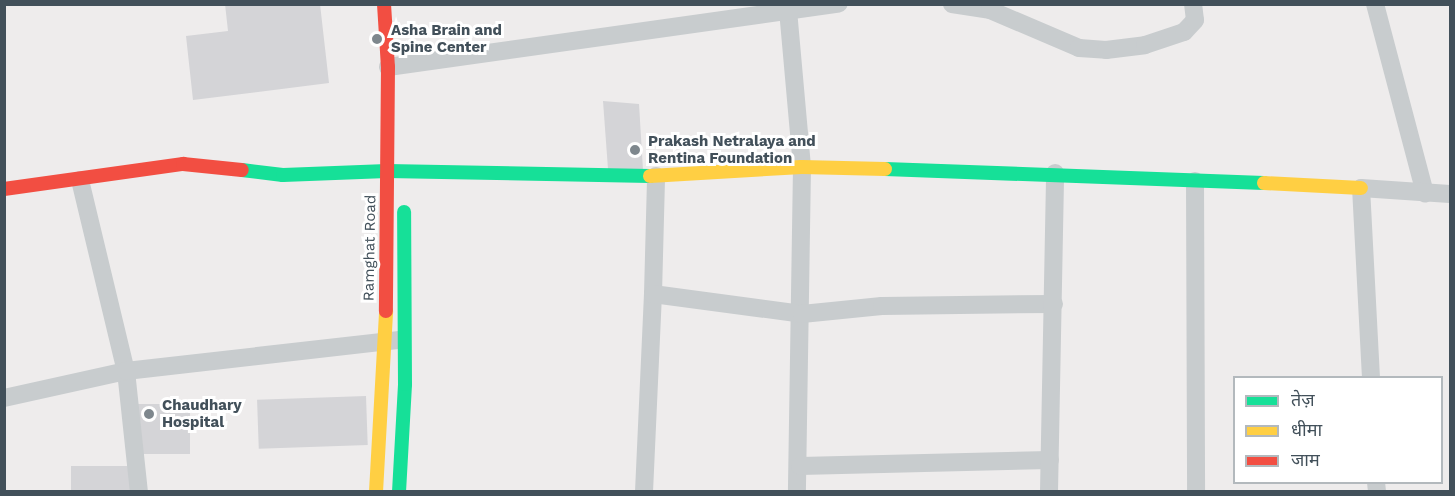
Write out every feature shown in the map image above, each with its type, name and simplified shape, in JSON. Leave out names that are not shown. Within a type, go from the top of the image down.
[{"type":"street","name":"Ramghat Road","points":[[384,4],[398,70]]},
{"type":"street","points":[[398,70],[810,6],[839,4]]},
{"type":"street","points":[[951,4],[990,10],[1078,48],[1106,50],[1145,45],[1184,32],[1195,20],[1193,4]]},
{"type":"street","points":[[1375,4],[1425,193]]},
{"type":"street","points":[[788,10],[802,167],[800,466],[797,492]]},
{"type":"street","name":"Ramghat Road","points":[[376,492],[386,341],[387,171],[398,70],[403,45]]},
{"type":"street","points":[[4,189],[183,164],[283,175],[387,171],[403,178],[656,176],[802,167],[1055,173],[1450,194]]},
{"type":"street","points":[[1049,492],[1055,173]]},
{"type":"street","points":[[644,492],[656,176]]},
{"type":"street","points":[[399,492],[406,338],[403,178]]},
{"type":"street","points":[[80,180],[126,371],[139,492]]},
{"type":"street","points":[[1195,181],[1196,492]]},
{"type":"street","points":[[1361,188],[1371,376]]},
{"type":"street","points":[[653,294],[802,314],[882,306],[1054,304]]},
{"type":"street","points":[[4,398],[126,371],[406,338]]},
{"type":"street","points":[[800,466],[1050,460]]},
{"type":"building","points":[[225,4],[320,4],[329,83],[193,100],[186,36],[228,31]]},
{"type":"building","points":[[603,101],[639,104],[643,170],[608,169]]},
{"type":"building","points":[[366,396],[368,445],[259,449],[257,400]]},
{"type":"building","points":[[138,404],[190,404],[190,454],[138,454]]},
{"type":"building","points":[[71,466],[134,466],[134,492],[71,492]]},
{"type":"traffic: fast","points":[[885,169],[1264,183]]},
{"type":"traffic: fast","points":[[242,170],[283,175],[387,171],[650,176]]},
{"type":"traffic: fast","points":[[399,492],[405,384],[404,212]]},
{"type":"traffic: slow","points":[[650,176],[802,167],[885,169]]},
{"type":"traffic: slow","points":[[1264,183],[1361,188]]},
{"type":"traffic: slow","points":[[376,492],[386,311]]},
{"type":"traffic: jam","points":[[384,4],[388,67],[386,311]]},
{"type":"traffic: jam","points":[[4,189],[183,164],[242,170]]},
{"type":"place","name":"Asha Brain and Spine Center","points":[[377,39]]},
{"type":"place","name":"Prakash Netralaya and Rentina Foundation","points":[[635,150]]},
{"type":"place","name":"Chaudhary Hospital","points":[[149,414]]}]
